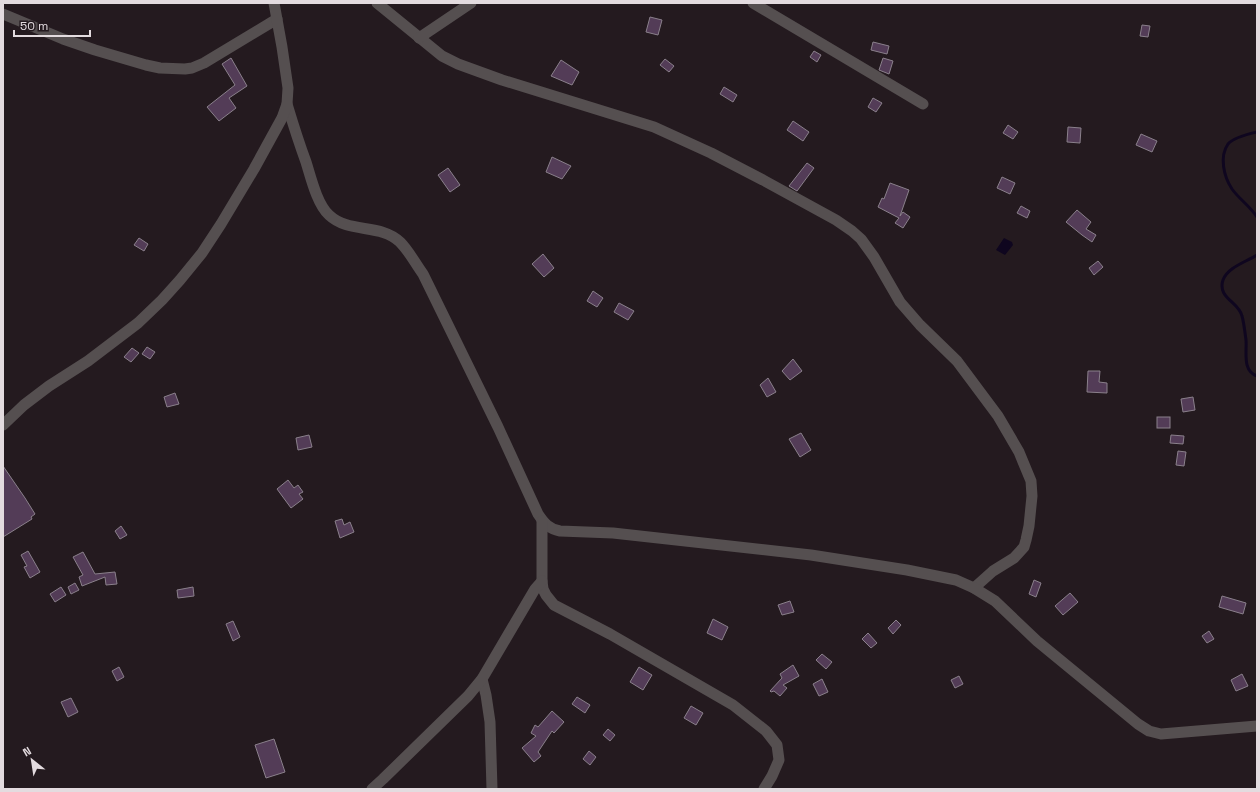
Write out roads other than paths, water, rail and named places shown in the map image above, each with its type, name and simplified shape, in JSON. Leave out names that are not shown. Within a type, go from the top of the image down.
[{"type":"street","points":[[3,425],[49,386],[88,361],[138,323],[162,300],[202,253],[254,169],[282,118],[288,88],[274,3]]},
{"type":"street","points":[[377,3],[442,56],[458,64],[654,127],[711,153],[836,220],[861,239],[874,257],[904,306],[920,325],[957,361],[998,416],[1019,452],[1030,481],[1032,496],[1029,526],[1024,547],[1014,558],[993,571],[974,588]]},
{"type":"street","points":[[419,38],[471,3]]},
{"type":"street","points":[[753,3],[923,104]]},
{"type":"street","points":[[3,14],[63,39],[95,50],[146,65],[173,69],[192,68],[204,63],[218,56],[277,19]]},
{"type":"street","points":[[286,104],[312,182],[320,203],[325,211],[337,222],[376,230],[390,235],[396,239],[409,253],[423,274],[542,521],[542,581],[543,589],[546,595],[554,604],[610,634],[733,705],[766,731],[777,745],[779,760],[764,789]]},
{"type":"street","points":[[542,521],[553,530],[560,531],[621,534],[755,548],[834,558],[956,580],[974,588],[995,601],[1043,645],[1133,720],[1149,731],[1161,734],[1257,726]]},
{"type":"street","points":[[372,789],[468,696],[482,679],[535,589],[542,581]]},
{"type":"street","points":[[482,679],[490,722],[492,789]]},
{"type":"waterway","points":[[1257,132],[1241,136],[1228,144],[1225,149],[1223,161],[1225,173],[1232,189],[1257,217]]},
{"type":"waterway","points":[[1257,255],[1233,268],[1225,275],[1222,286],[1226,296],[1237,307],[1242,316],[1246,340],[1247,366],[1252,374],[1257,376]]}]
